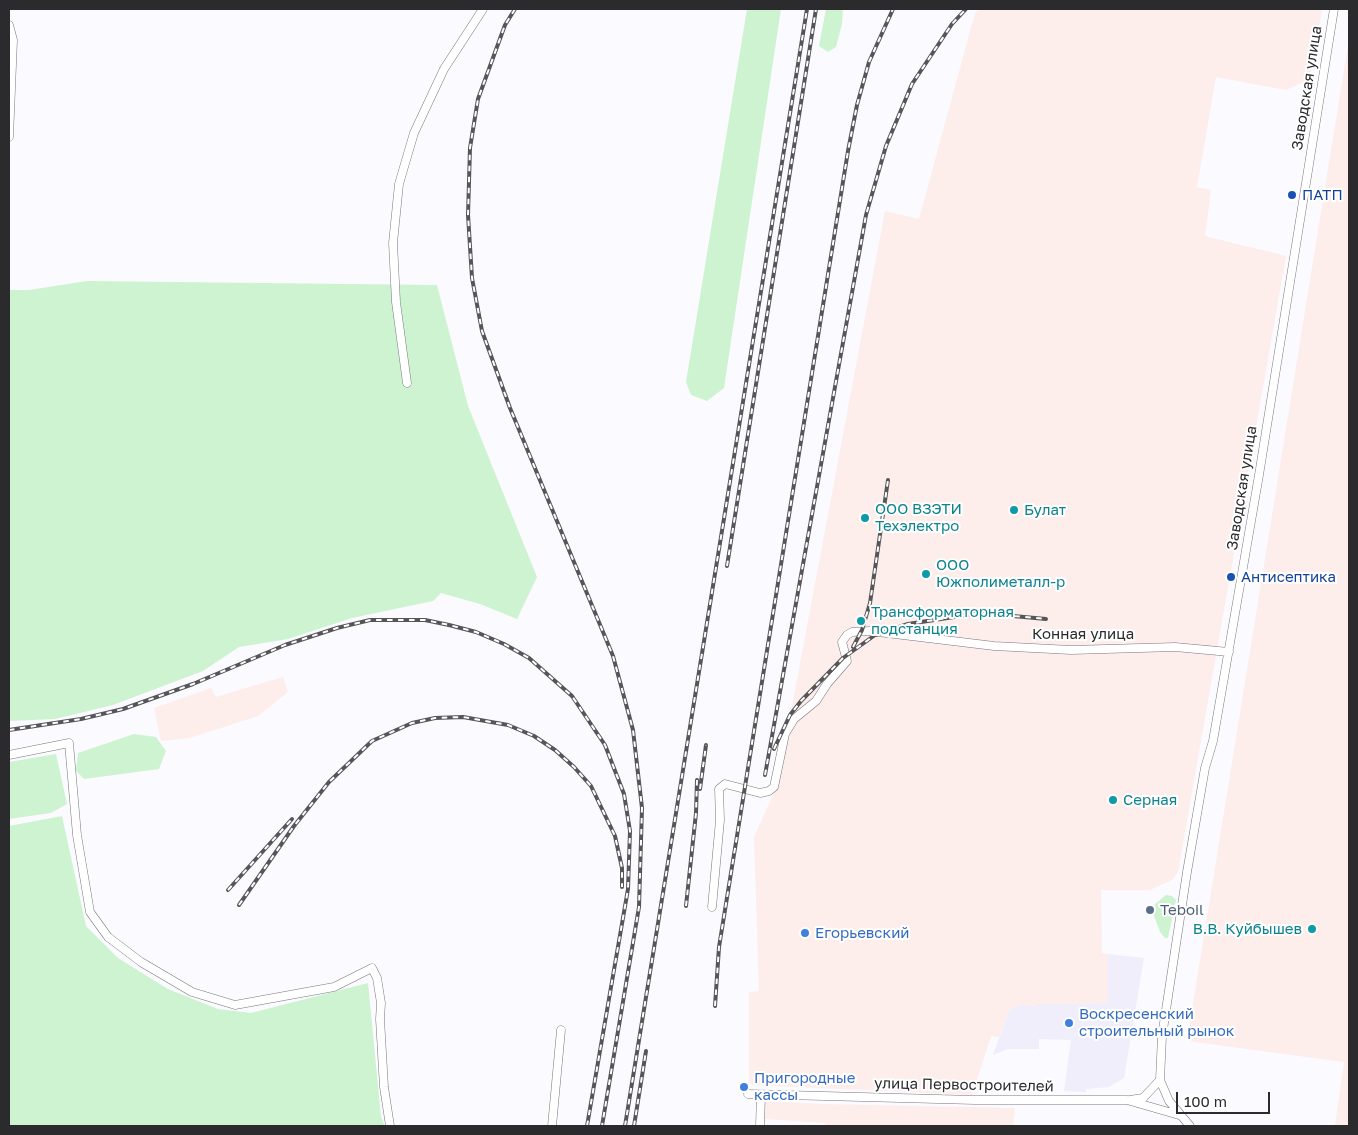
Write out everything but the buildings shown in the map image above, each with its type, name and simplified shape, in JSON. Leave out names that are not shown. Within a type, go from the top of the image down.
[{"type":"street","points":[[407,383],[396,302],[393,243],[399,184],[414,133],[444,69],[483,9]]},
{"type":"street","name":"Заводская улица","points":[[1190,1126],[1169,1101],[1160,1080],[1162,1036],[1187,872],[1229,652],[1334,9]]},
{"type":"street","points":[[9,24],[13,40],[12,106],[9,137]]},
{"type":"street","name":"Конная улица","points":[[712,907],[720,820],[719,789],[725,784],[760,793],[769,791],[774,787],[785,734],[794,719],[816,701],[826,684],[847,661],[842,642],[852,632],[870,631],[994,646],[1072,650],[1175,648],[1229,652]]},
{"type":"street","points":[[9,755],[69,743],[77,835],[90,912],[108,937],[141,962],[192,992],[235,1005],[334,987],[372,968],[377,978],[381,1004],[380,1019],[384,1087],[390,1126]]},
{"type":"street","points":[[552,1126],[561,1030]]},
{"type":"street","points":[[1127,1100],[1143,1098],[1160,1080]]},
{"type":"street","name":"улица Первостроителей","points":[[748,1094],[975,1100],[1127,1100],[1179,1115]]},
{"type":"street","points":[[760,1126],[761,1095]]},
{"type":"shaded area","points":[[980,9],[1322,9],[1310,79],[1286,90],[1216,77],[1197,187],[1211,190],[1205,236],[1286,256],[1178,872],[1172,880],[1150,890],[1101,890],[1102,953],[1108,954],[1108,1003],[1036,1004],[1036,1006],[1023,1004],[1009,1010],[999,1037],[991,1036],[972,1095],[752,1085],[749,1081],[749,992],[759,991],[754,837],[777,786],[885,211],[919,219],[975,13]]},
{"type":"shaded area","points":[[1349,39],[1349,1126],[1335,1126],[1344,1062],[1187,1041]]},
{"type":"shaded area","points":[[283,677],[288,692],[258,716],[190,738],[161,741],[154,708],[211,688],[216,697]]},
{"type":"shaded area","name":"Воскресенский строительный рынок","points":[[1108,954],[1144,958],[1124,1078],[1109,1087],[1086,1089],[1086,1092],[1064,1091],[1071,1040],[1039,1039],[1039,1049],[1008,1049],[993,1055],[1009,1010],[1023,1004],[1035,1006],[1036,1004],[1108,1003]]},
{"type":"shaded area","points":[[765,1101],[1015,1108],[1013,1126],[825,1126],[825,1123],[765,1119]]},
{"type":"green space","points":[[747,9],[781,9],[724,388],[707,401],[691,395],[686,382]]},
{"type":"green space","points":[[826,9],[843,9],[842,24],[836,47],[828,52],[819,46]]},
{"type":"green space","points":[[87,281],[437,285],[468,406],[537,577],[517,619],[480,604],[441,593],[433,601],[352,618],[288,639],[239,647],[203,671],[113,705],[55,719],[9,721],[9,290],[29,290]]},
{"type":"green space","points":[[134,734],[156,737],[166,751],[159,769],[84,779],[76,771],[78,753]]},
{"type":"green space","points":[[56,754],[67,804],[51,813],[9,819],[9,762]]},
{"type":"green space","points":[[62,816],[86,926],[118,958],[168,989],[218,1009],[251,1013],[368,983],[381,1117],[385,1126],[9,1126],[9,826]]},
{"type":"green space","points":[[1166,895],[1172,896],[1176,900],[1168,938],[1165,938],[1160,932],[1154,916],[1155,904]]},
{"type":"railway","points":[[515,9],[505,25],[478,99],[470,148],[468,215],[472,278],[482,331],[510,408],[613,656],[633,730],[642,808],[639,907],[602,1126]]},
{"type":"railway","points":[[625,1126],[807,9]]},
{"type":"railway","points":[[727,566],[816,9]]},
{"type":"railway","points":[[715,1006],[719,947],[848,151],[857,105],[869,62],[893,9]]},
{"type":"railway","points":[[765,775],[866,215],[886,146],[912,84],[952,24],[966,9]]},
{"type":"railway","points":[[853,647],[862,630],[870,603],[888,480]]},
{"type":"railway","points":[[774,749],[790,715],[801,701],[843,658],[875,635],[908,624],[980,613],[1046,619]]},
{"type":"railway","points":[[9,730],[81,719],[123,709],[193,684],[285,645],[337,628],[370,620],[425,620],[449,625],[476,632],[504,644],[529,658],[572,696],[605,745],[624,794],[630,831],[628,889],[587,1126]]},
{"type":"railway","points":[[239,905],[294,826],[329,782],[372,741],[412,723],[435,718],[463,717],[508,725],[534,736],[555,750],[574,767],[591,786],[615,836],[622,868],[622,887]]},
{"type":"railway","points":[[700,789],[706,745]]},
{"type":"railway","points":[[686,906],[696,813],[697,780]]},
{"type":"railway","points":[[228,890],[292,819]]},
{"type":"railway","points":[[634,1126],[646,1051]]},
{"type":"place","name":"ПАТП","points":[[1292,195]]},
{"type":"place","name":"Булат","points":[[1014,510]]},
{"type":"place","name":"ООО ВЗЭТИ Техэлектро","points":[[865,518]]},
{"type":"place","name":"ООО Южполиметалл-р","points":[[926,574]]},
{"type":"place","name":"Антисептика","points":[[1231,577]]},
{"type":"place","name":"Трансформаторная подстанция","points":[[861,621]]},
{"type":"place","name":"Серная","points":[[1113,800]]},
{"type":"place","name":"Teboil","points":[[1150,910]]},
{"type":"place","name":"В.В. Куйбышев","points":[[1312,929]]},
{"type":"place","name":"Егорьевский","points":[[805,933]]},
{"type":"place","name":"Воскресенский строительный рынок","points":[[1069,1023]]},
{"type":"place","name":"Пригородные кассы","points":[[744,1087]]}]
